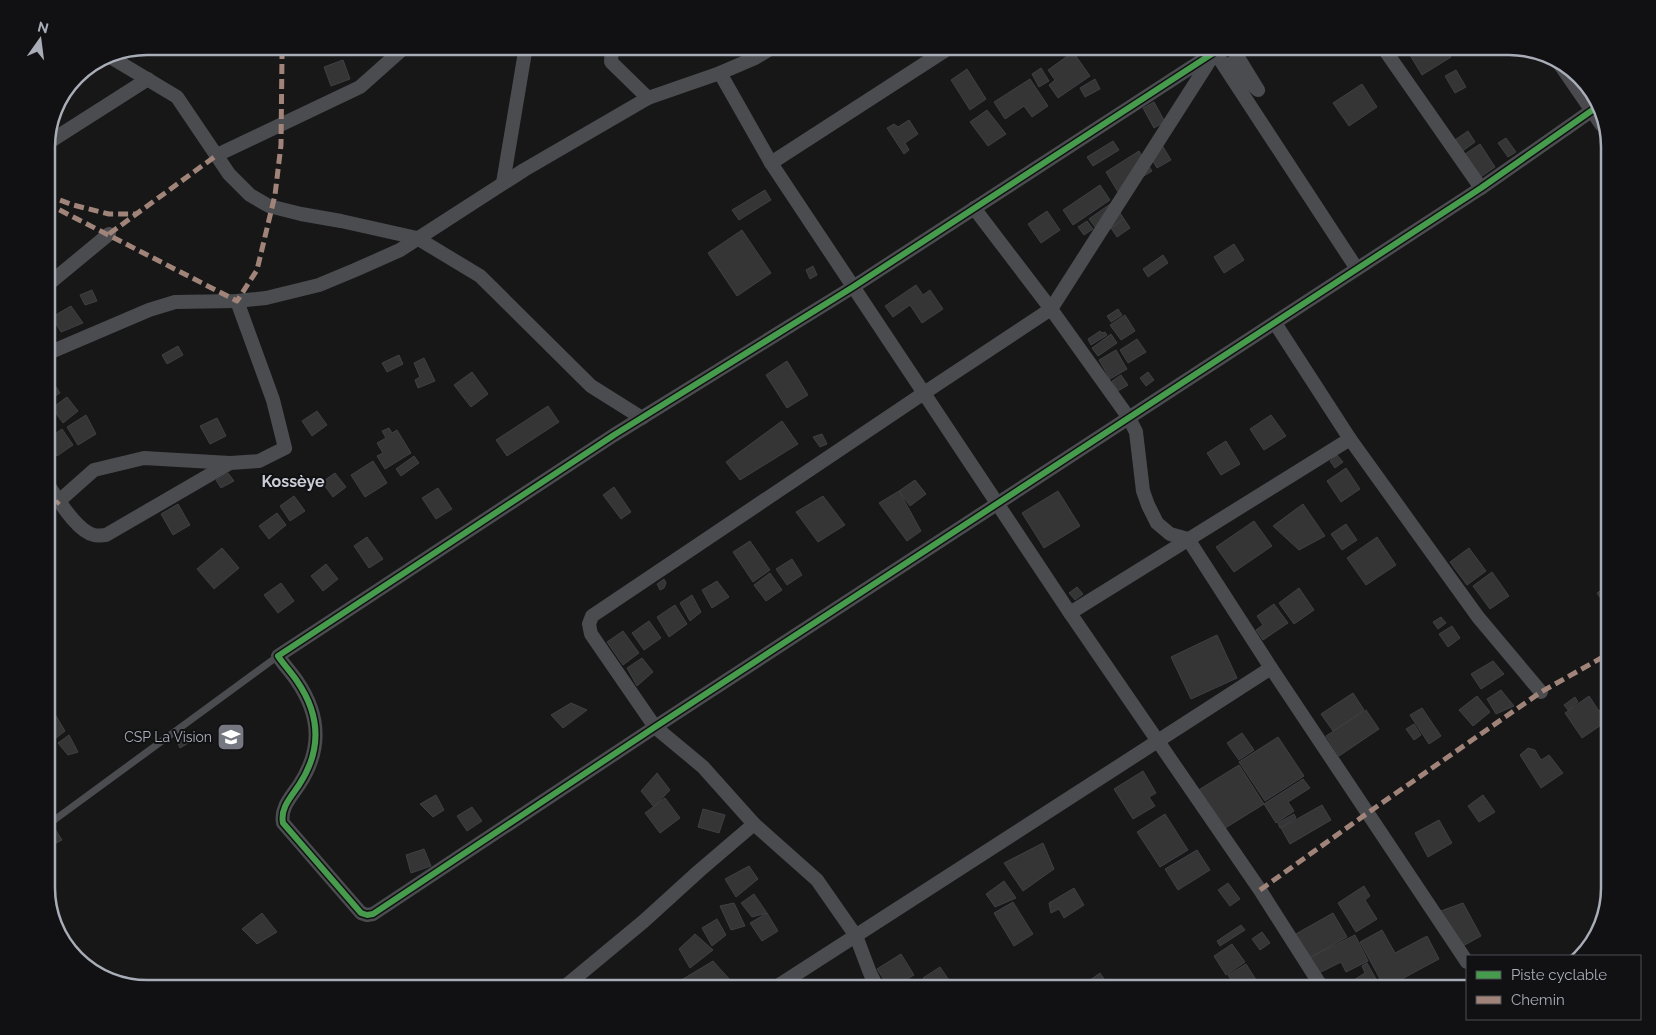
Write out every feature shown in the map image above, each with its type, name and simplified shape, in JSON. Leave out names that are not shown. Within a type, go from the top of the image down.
[{"type":"main road","points":[[1581,90],[1590,102]]},
{"type":"street","points":[[217,154],[360,87],[396,55]]},
{"type":"street","points":[[503,183],[524,55]]},
{"type":"street","points":[[611,55],[611,62],[648,98]]},
{"type":"street","points":[[55,350],[149,310],[175,302],[237,301],[266,298],[319,285],[400,250],[503,183],[648,98],[720,73],[760,55]]},
{"type":"street","points":[[771,163],[938,55]]},
{"type":"street","points":[[1210,55],[853,287],[642,418],[278,656],[298,682],[316,724],[316,746],[311,762],[284,809],[283,823],[361,913],[372,914],[1356,268],[1481,188],[1596,118]]},
{"type":"street","points":[[874,980],[856,936],[817,880],[754,824],[704,767],[655,727],[591,634],[589,624],[592,616],[1051,309],[1215,55]]},
{"type":"street","points":[[1223,55],[1356,268]]},
{"type":"street","points":[[1225,55],[1258,90],[1237,55]]},
{"type":"street","points":[[1388,55],[1481,188]]},
{"type":"street","points":[[116,61],[177,97],[229,174],[250,195],[269,206],[417,238],[480,276],[591,386],[642,418]]},
{"type":"street","points":[[720,73],[771,163],[1070,613],[1260,890],[1317,980]]},
{"type":"street","points":[[56,138],[148,79]]},
{"type":"street","points":[[974,208],[1051,309],[1129,418],[1136,432],[1142,492],[1157,523],[1170,534],[1188,538],[1271,668],[1466,960]]},
{"type":"street","points":[[55,279],[109,234]]},
{"type":"street","points":[[59,501],[94,470],[144,458],[230,463],[259,461],[285,448],[272,400],[237,301]]},
{"type":"street","points":[[1275,322],[1350,439],[1478,617],[1541,692]]},
{"type":"street","points":[[1070,613],[1350,439]]},
{"type":"street","points":[[55,495],[69,515],[85,531],[95,535],[106,534],[230,463]]},
{"type":"street","points":[[787,980],[1271,668]]},
{"type":"street","points":[[573,980],[644,921],[754,824]]},
{"type":"lane","points":[[55,819],[278,656]]},
{"type":"building","points":[[1069,55],[1075,55],[1090,76],[1058,98],[1049,85],[1055,80],[1048,70]]},
{"type":"building","points":[[1410,55],[1450,55],[1451,57],[1422,75]]},
{"type":"building","points":[[343,60],[350,79],[331,86],[324,67]]},
{"type":"building","points":[[1041,68],[1049,81],[1039,87],[1032,74]]},
{"type":"building","points":[[967,69],[986,99],[970,110],[951,80]]},
{"type":"building","points":[[1456,70],[1466,87],[1455,93],[1445,76]]},
{"type":"building","points":[[1030,79],[1048,106],[1032,117],[1024,106],[1005,119],[994,102]]},
{"type":"building","points":[[1095,79],[1100,89],[1085,97],[1080,88]]},
{"type":"building","points":[[1362,84],[1377,107],[1349,126],[1333,103]]},
{"type":"building","points":[[1154,102],[1165,122],[1154,128],[1143,108]]},
{"type":"building","points":[[987,110],[1006,134],[988,146],[970,122]]},
{"type":"building","points":[[909,120],[918,134],[905,143],[909,150],[904,154],[887,128],[894,124],[898,127]]},
{"type":"building","points":[[1468,131],[1475,142],[1460,153],[1452,142]]},
{"type":"building","points":[[1506,138],[1516,152],[1508,157],[1498,143]]},
{"type":"building","points":[[1113,141],[1119,150],[1093,166],[1087,157]]},
{"type":"building","points":[[1480,144],[1495,167],[1478,179],[1462,156]]},
{"type":"building","points":[[1162,145],[1171,160],[1157,168],[1148,153]]},
{"type":"building","points":[[1139,151],[1152,171],[1118,192],[1106,172]]},
{"type":"building","points":[[1100,185],[1110,200],[1073,225],[1063,210]]},
{"type":"building","points":[[765,190],[771,200],[739,220],[732,210]]},
{"type":"building","points":[[1113,202],[1124,219],[1101,235],[1089,219]]},
{"type":"building","points":[[1047,211],[1060,230],[1041,243],[1028,224]]},
{"type":"building","points":[[1124,219],[1130,228],[1117,237],[1111,228]]},
{"type":"building","points":[[1087,221],[1093,229],[1084,235],[1078,227]]},
{"type":"building","points":[[742,230],[771,273],[737,296],[708,253]]},
{"type":"building","points":[[1234,244],[1244,260],[1224,273],[1214,257]]},
{"type":"building","points":[[1163,255],[1168,263],[1148,277],[1143,269]]},
{"type":"building","points":[[813,266],[817,275],[810,279],[806,270]]},
{"type":"building","points":[[916,285],[923,295],[930,290],[943,309],[922,323],[910,305],[893,317],[885,306]]},
{"type":"building","points":[[92,290],[97,301],[85,305],[80,295]]},
{"type":"building","points":[[71,306],[83,323],[61,332],[55,322],[55,315]]},
{"type":"building","points":[[1118,309],[1122,315],[1111,322],[1107,316]]},
{"type":"building","points":[[1125,315],[1135,331],[1121,340],[1110,325]]},
{"type":"building","points":[[1100,331],[1102,333],[1105,332],[1107,335],[1091,345],[1088,339]]},
{"type":"building","points":[[1111,334],[1117,343],[1098,356],[1092,348]]},
{"type":"building","points":[[1137,339],[1146,352],[1128,363],[1120,350]]},
{"type":"building","points":[[178,346],[183,355],[167,364],[162,355]]},
{"type":"building","points":[[1116,350],[1127,369],[1110,379],[1099,360]]},
{"type":"building","points":[[399,355],[403,364],[387,372],[382,363]]},
{"type":"building","points":[[424,358],[435,381],[418,388],[415,380],[420,377],[414,363]]},
{"type":"building","points":[[787,361],[808,395],[787,408],[766,375]]},
{"type":"building","points":[[472,372],[488,394],[471,407],[454,385]]},
{"type":"building","points":[[1148,372],[1154,380],[1146,386],[1140,378]]},
{"type":"building","points":[[1121,375],[1128,385],[1118,391],[1112,381]]},
{"type":"building","points":[[55,385],[60,393],[55,396]]},
{"type":"building","points":[[67,397],[78,411],[63,423],[55,412],[55,406]]},
{"type":"building","points":[[548,406],[559,422],[507,456],[496,440]]},
{"type":"building","points":[[317,411],[327,425],[312,436],[302,421]]},
{"type":"building","points":[[86,415],[96,434],[78,445],[67,427]]},
{"type":"building","points":[[1271,415],[1286,436],[1264,450],[1250,429]]},
{"type":"building","points":[[217,418],[226,436],[210,444],[200,426]]},
{"type":"building","points":[[782,421],[798,444],[740,480],[726,462]]},
{"type":"building","points":[[389,428],[392,433],[397,430],[411,453],[385,469],[377,456],[383,453],[377,443],[386,438],[382,431]]},
{"type":"building","points":[[62,429],[73,445],[57,456],[55,453],[55,434]]},
{"type":"building","points":[[822,434],[827,444],[820,447],[813,437]]},
{"type":"building","points":[[1226,441],[1240,464],[1221,475],[1207,453]]},
{"type":"building","points":[[1337,455],[1343,462],[1335,468],[1330,461]]},
{"type":"building","points":[[414,456],[419,463],[401,476],[396,469]]},
{"type":"building","points":[[373,461],[387,483],[365,497],[351,475]]},
{"type":"building","points":[[1346,468],[1360,489],[1341,502],[1327,481]]},
{"type":"building","points":[[228,473],[234,481],[221,488],[216,480]]},
{"type":"building","points":[[335,473],[346,487],[333,497],[322,482]]},
{"type":"building","points":[[915,480],[926,494],[910,506],[899,491]]},
{"type":"building","points":[[614,487],[631,512],[621,519],[603,495]]},
{"type":"building","points":[[438,488],[452,509],[436,519],[422,498]]},
{"type":"building","points":[[899,491],[921,531],[907,541],[879,503]]},
{"type":"building","points":[[1058,491],[1080,526],[1044,548],[1022,513]]},
{"type":"building","points":[[294,496],[305,511],[290,521],[280,506]]},
{"type":"building","points":[[823,496],[845,525],[818,542],[796,512]]},
{"type":"building","points":[[178,504],[190,525],[173,535],[161,514]]},
{"type":"building","points":[[1303,504],[1325,536],[1299,550],[1273,526]]},
{"type":"building","points":[[277,513],[286,525],[269,539],[259,526]]},
{"type":"building","points":[[1254,521],[1272,546],[1234,572],[1216,547]]},
{"type":"building","points":[[1346,524],[1357,540],[1342,550],[1331,534]]},
{"type":"building","points":[[367,537],[383,559],[369,568],[354,546]]},
{"type":"building","points":[[1377,537],[1396,565],[1366,585],[1347,558]]},
{"type":"building","points":[[750,541],[770,570],[753,582],[733,552]]},
{"type":"building","points":[[222,548],[239,568],[214,589],[197,569]]},
{"type":"building","points":[[1469,548],[1486,571],[1467,585],[1450,562]]},
{"type":"building","points":[[792,559],[802,575],[787,585],[776,569]]},
{"type":"building","points":[[326,564],[338,579],[323,591],[311,576]]},
{"type":"building","points":[[1492,572],[1509,596],[1490,609],[1473,586]]},
{"type":"building","points":[[770,573],[782,590],[766,601],[754,585]]},
{"type":"building","points":[[664,579],[666,583],[664,588],[660,590],[657,584]]},
{"type":"building","points":[[717,581],[729,597],[712,608],[702,590]]},
{"type":"building","points":[[281,583],[294,601],[278,613],[264,595]]},
{"type":"building","points":[[1077,587],[1083,594],[1075,600],[1069,593]]},
{"type":"building","points":[[1299,588],[1314,610],[1294,624],[1279,603]]},
{"type":"building","points":[[1601,591],[1601,599],[1597,593]]},
{"type":"building","points":[[692,595],[701,612],[690,621],[680,603]]},
{"type":"building","points":[[1274,604],[1288,623],[1263,640],[1256,630],[1263,625],[1257,616]]},
{"type":"building","points":[[675,605],[687,624],[669,637],[657,617]]},
{"type":"building","points":[[1441,617],[1446,623],[1438,629],[1433,622]]},
{"type":"building","points":[[649,621],[661,638],[644,650],[632,633]]},
{"type":"building","points":[[1452,626],[1460,638],[1448,647],[1439,634]]},
{"type":"building","points":[[623,631],[639,653],[623,665],[607,642]]},
{"type":"building","points":[[1217,635],[1237,678],[1191,699],[1171,657]]},
{"type":"building","points":[[642,658],[653,672],[637,686],[627,668]]},
{"type":"building","points":[[1493,661],[1504,674],[1481,689],[1471,674]]},
{"type":"building","points":[[1501,690],[1514,706],[1496,714],[1487,699]]},
{"type":"building","points":[[1353,693],[1364,710],[1333,731],[1321,714]]},
{"type":"building","points":[[1477,696],[1490,712],[1473,726],[1459,710]]},
{"type":"building","points":[[1589,696],[1599,711],[1601,709],[1601,725],[1582,738],[1565,713]]},
{"type":"building","points":[[1575,697],[1578,702],[1568,710],[1564,705]]},
{"type":"building","points":[[571,703],[587,710],[563,728],[551,715]]},
{"type":"building","points":[[1422,708],[1441,736],[1429,744],[1410,715]]},
{"type":"building","points":[[1366,710],[1379,729],[1339,756],[1326,736]]},
{"type":"building","points":[[55,714],[65,731],[55,737]]},
{"type":"building","points":[[1414,724],[1421,735],[1414,740],[1406,729]]},
{"type":"building","points":[[1242,733],[1254,750],[1239,760],[1227,743]]},
{"type":"building","points":[[185,734],[190,742],[180,748],[176,739]]},
{"type":"building","points":[[69,735],[78,752],[68,755],[58,743]]},
{"type":"building","points":[[1278,737],[1304,776],[1265,801],[1239,762]]},
{"type":"building","points":[[1528,748],[1535,750],[1541,760],[1549,755],[1563,773],[1541,788],[1520,755]]},
{"type":"building","points":[[1239,765],[1264,804],[1222,830],[1197,791]]},
{"type":"building","points":[[1143,771],[1156,793],[1149,797],[1155,806],[1133,819],[1114,789]]},
{"type":"building","points":[[657,773],[670,790],[654,807],[641,791]]},
{"type":"building","points":[[1303,779],[1310,788],[1288,802],[1294,811],[1276,823],[1264,804]]},
{"type":"building","points":[[436,795],[444,810],[433,817],[420,804]]},
{"type":"building","points":[[1483,795],[1495,812],[1479,822],[1468,806]]},
{"type":"building","points":[[665,798],[680,818],[660,833],[645,813]]},
{"type":"building","points":[[1322,805],[1331,820],[1290,844],[1281,828]]},
{"type":"building","points":[[472,807],[482,821],[467,831],[457,816]]},
{"type":"building","points":[[703,809],[725,815],[719,833],[698,827]]},
{"type":"building","points":[[1165,814],[1188,850],[1160,867],[1137,832]]},
{"type":"building","points":[[1294,814],[1296,818],[1280,828],[1278,823]]},
{"type":"building","points":[[1439,820],[1452,843],[1428,857],[1415,833]]},
{"type":"building","points":[[55,829],[62,840],[55,844]]},
{"type":"building","points":[[1043,843],[1054,869],[1023,891],[1004,863]]},
{"type":"building","points":[[424,849],[431,866],[411,873],[406,855]]},
{"type":"building","points":[[1197,850],[1210,870],[1178,890],[1165,869]]},
{"type":"building","points":[[749,866],[758,879],[736,897],[725,879]]},
{"type":"building","points":[[1004,881],[1016,898],[995,907],[986,894]]},
{"type":"building","points":[[1228,883],[1240,899],[1230,906],[1218,890]]},
{"type":"building","points":[[1364,886],[1370,896],[1365,900],[1377,919],[1356,932],[1338,903]]},
{"type":"building","points":[[1074,888],[1084,905],[1064,918],[1059,909],[1051,913],[1049,903]]},
{"type":"building","points":[[754,894],[767,913],[752,917],[741,903]]},
{"type":"building","points":[[1013,902],[1033,934],[1014,946],[994,913]]},
{"type":"building","points":[[734,903],[745,926],[731,930],[720,906]]},
{"type":"building","points":[[1463,903],[1481,936],[1461,947],[1438,912]]},
{"type":"building","points":[[262,913],[277,932],[257,944],[242,929]]},
{"type":"building","points":[[767,913],[778,931],[762,941],[750,923]]},
{"type":"building","points":[[1333,913],[1347,937],[1307,959],[1294,935]]},
{"type":"building","points":[[717,919],[726,935],[712,946],[702,928]]},
{"type":"building","points":[[1241,925],[1245,930],[1220,946],[1217,941]]},
{"type":"building","points":[[1382,930],[1395,953],[1427,936],[1439,959],[1400,980],[1381,980],[1360,942]]},
{"type":"building","points":[[1262,932],[1270,943],[1260,950],[1252,939]]},
{"type":"building","points":[[695,934],[713,950],[690,968],[679,949]]},
{"type":"building","points":[[1355,935],[1368,961],[1346,972],[1341,962],[1317,974],[1309,958]]},
{"type":"building","points":[[1232,944],[1245,962],[1226,975],[1214,956]]},
{"type":"building","points":[[901,954],[914,975],[905,980],[884,980],[877,969]]},
{"type":"building","points":[[713,961],[730,980],[681,980]]},
{"type":"building","points":[[1367,963],[1377,980],[1354,980],[1365,973],[1362,966]]},
{"type":"building","points":[[1246,964],[1256,980],[1231,980],[1228,975]]},
{"type":"building","points":[[940,967],[949,980],[924,980],[923,978]]},
{"type":"building","points":[[1100,973],[1105,980],[1090,980]]},
{"type":"marked path","points":[[55,208],[237,301],[257,270],[275,195],[281,145],[282,55]]},
{"type":"marked path","points":[[109,234],[217,155]]},
{"type":"marked path","points":[[55,198],[109,214],[136,214]]},
{"type":"marked path","points":[[55,505],[59,501]]},
{"type":"marked path","points":[[1260,890],[1541,692],[1601,658]]},
{"type":"cycle path","points":[[1210,55],[853,287],[614,435],[278,656],[305,694],[311,707],[316,733],[312,759],[307,772],[283,812],[283,823],[361,913],[373,914],[655,727],[1481,188],[1593,110]]},
{"type":"place","name":"CSP La Vision","points":[[231,737]]},
{"type":"district","name":"Kossèye","points":[[293,481]]}]
